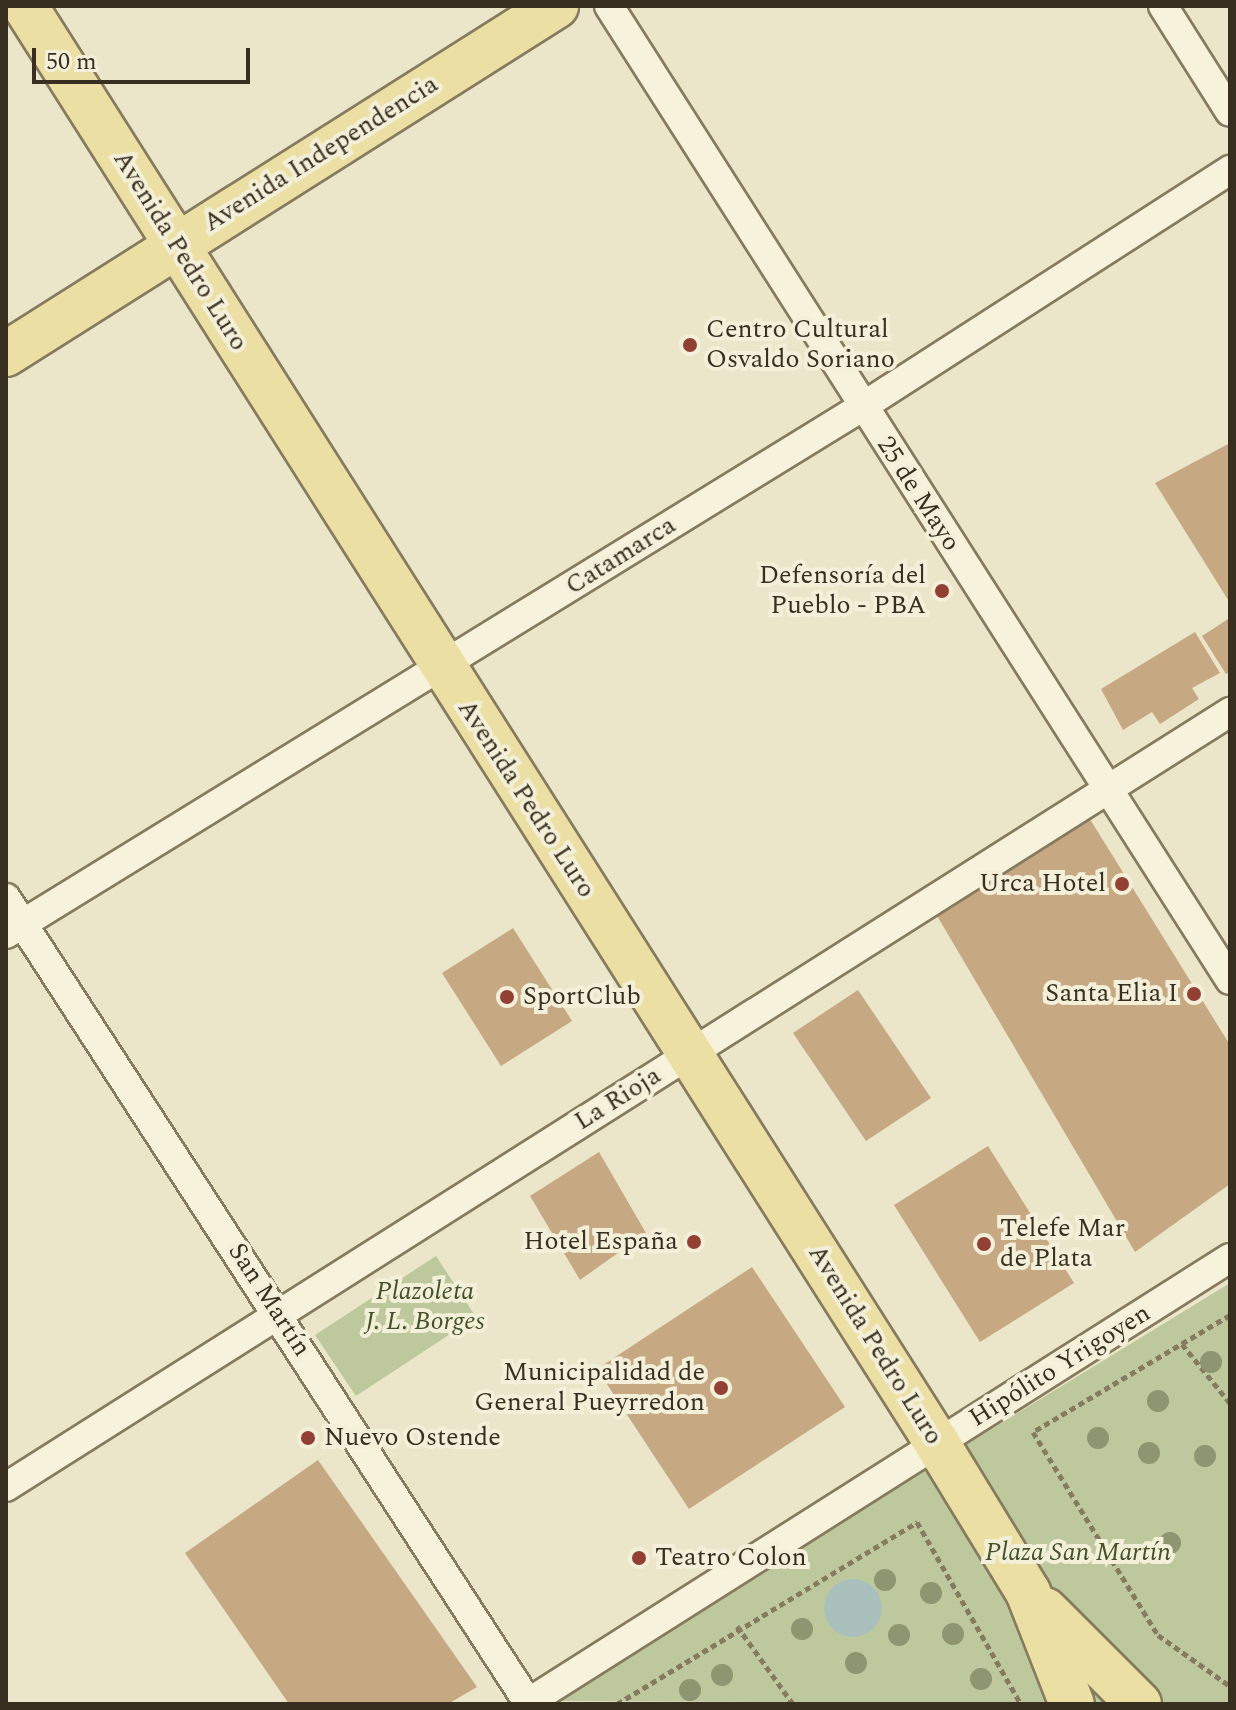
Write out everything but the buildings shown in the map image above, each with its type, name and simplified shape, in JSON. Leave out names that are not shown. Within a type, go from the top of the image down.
[{"type":"main road","name":"Avenida Pedro Luro","points":[[25,6],[937,1443],[1028,1592],[1072,1704]]},
{"type":"main road","name":"Avenida Independencia","points":[[6,354],[556,6]]},
{"type":"main road","name":"Avenida Pedro Luro","points":[[1028,1592],[1139,1704]]},
{"type":"street","name":"25 de Mayo","points":[[609,6],[1230,980]]},
{"type":"street","points":[[1163,6],[1230,112]]},
{"type":"street","name":"Catamarca","points":[[14,929],[862,407],[1230,170]]},
{"type":"street","name":"La Rioja","points":[[6,1487],[1230,712]]},
{"type":"street","name":"San Martín","points":[[6,898],[14,929],[278,1314],[527,1704]]},
{"type":"street","name":"Hipólito Yrigoyen","points":[[527,1704],[1230,1258]]},
{"type":"path","points":[[1230,1315],[1033,1432],[1158,1635],[1230,1686]]},
{"type":"path","points":[[1182,1344],[1230,1403]]},
{"type":"path","points":[[617,1704],[737,1626],[917,1522],[1021,1704]]},
{"type":"path","points":[[737,1626],[793,1704]]},
{"type":"green space","name":"Plazoleta J. L. Borges","points":[[436,1256],[476,1317],[356,1396],[315,1335]]},
{"type":"green space","name":"Plaza San Martín","points":[[1230,1283],[1230,1704],[555,1701],[696,1610]]},
{"type":"water","points":[[853,1579],[864,1581],[873,1588],[880,1597],[880,1619],[873,1628],[864,1635],[853,1637],[842,1635],[833,1628],[826,1619],[824,1608],[826,1597],[833,1588],[842,1581]]},
{"type":"place","name":"Centro Cultural Osvaldo Soriano","points":[[690,345]]},
{"type":"place","name":"Defensoría del Pueblo - PBA","points":[[942,591]]},
{"type":"place","name":"Urca Hotel","points":[[1122,884]]},
{"type":"place","name":"Santa Elia I","points":[[1194,994]]},
{"type":"place","name":"SportClub","points":[[507,997]]},
{"type":"place","name":"Hotel España","points":[[694,1242]]},
{"type":"place","name":"Telefe Mar de Plata","points":[[984,1244]]},
{"type":"place","name":"Municipalidad de General Pueyrredon","points":[[721,1388]]},
{"type":"place","name":"Nuevo Ostende","points":[[308,1438]]},
{"type":"place","name":"Teatro Colon","points":[[639,1558]]}]
